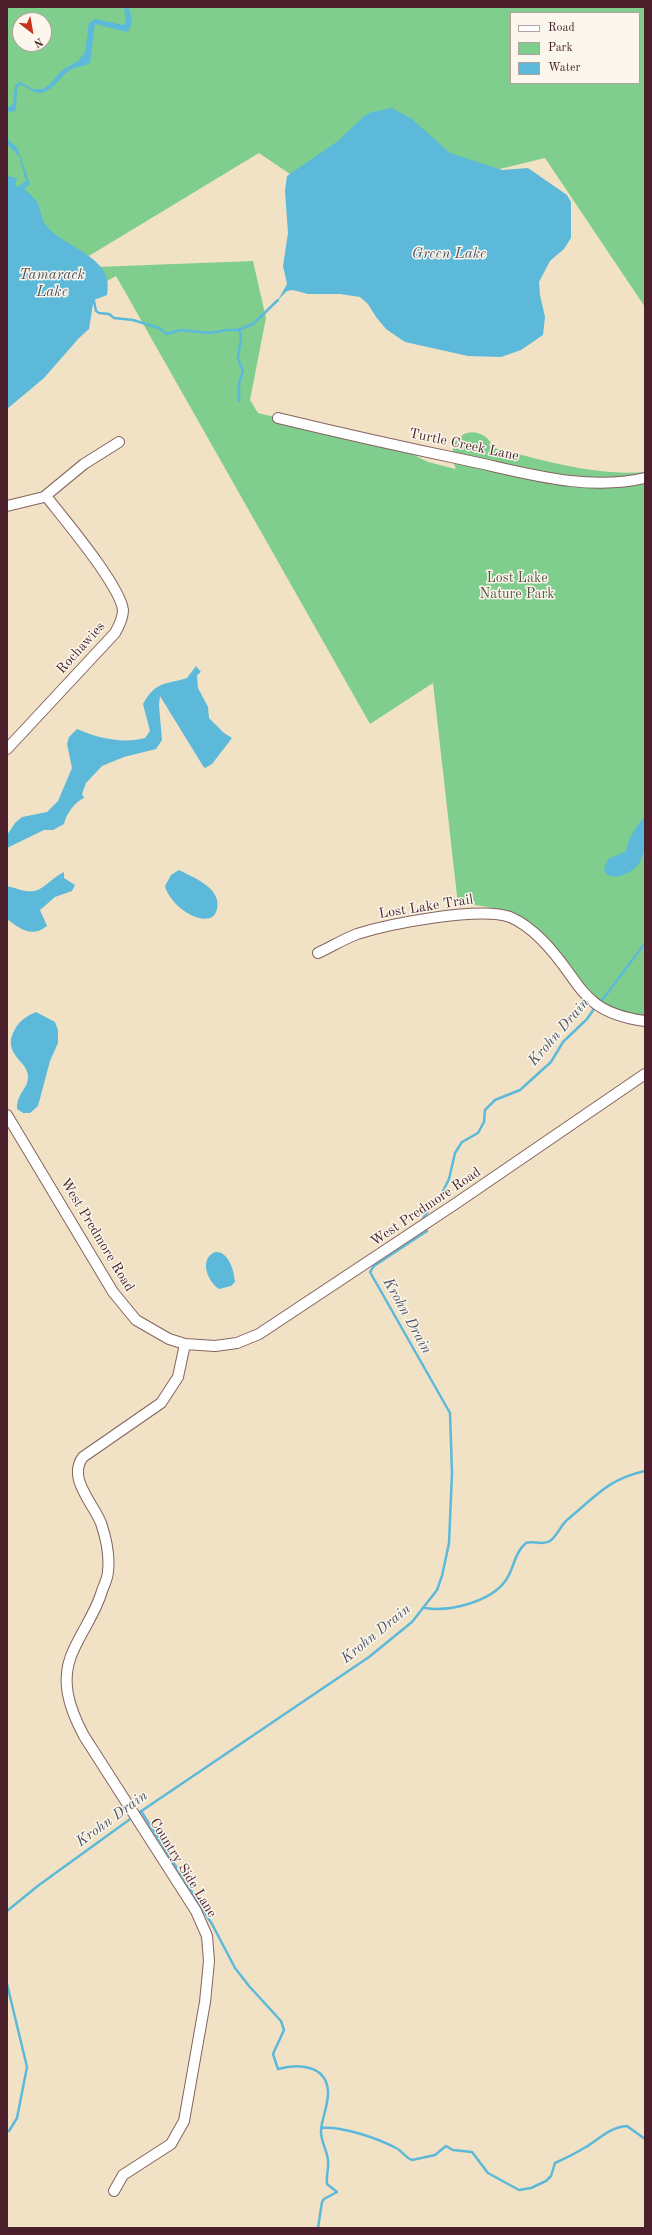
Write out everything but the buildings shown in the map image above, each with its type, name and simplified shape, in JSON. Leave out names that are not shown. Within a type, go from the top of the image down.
[{"type":"street","name":"Turtle Creek Lane","points":[[278,418],[348,435],[554,478],[590,483],[645,478]]},
{"type":"street","points":[[7,506],[46,496],[84,464],[119,442]]},
{"type":"street","name":"Rochawies","points":[[7,749],[116,633],[123,611],[114,586],[46,496]]},
{"type":"street","name":"Lost Lake Trail","points":[[318,953],[356,935],[398,925],[472,912],[509,917],[522,922],[543,941],[586,997],[597,1006],[609,1012],[645,1020]]},
{"type":"street","name":"West Predmore Road","points":[[7,1116],[113,1292],[136,1320],[169,1339],[185,1344],[215,1346],[237,1343],[259,1334],[458,1202],[645,1074]]},
{"type":"street","name":"Country Side Lane","points":[[114,2191],[123,2175],[171,2144],[184,2121],[205,2002],[209,1948],[207,1936],[196,1911],[84,1736],[73,1716],[68,1700],[68,1662],[98,1604],[108,1572],[108,1548],[101,1523],[78,1480],[77,1468],[83,1457],[162,1403],[178,1377],[185,1344]]},
{"type":"green space","name":"Lost Lake Nature Park","points":[[7,7],[645,7],[645,307],[545,158],[340,208],[259,153],[69,268],[253,261],[266,318],[250,400],[258,413],[396,446],[428,462],[456,469],[453,456],[454,446],[458,438],[464,434],[472,432],[480,434],[488,439],[494,448],[550,462],[606,472],[645,472],[645,1017],[612,1009],[587,996],[536,934],[510,915],[495,909],[458,905],[433,683],[370,724],[116,276],[43,318],[7,259]]},
{"type":"water","points":[[124,7],[129,7],[131,17],[131,27],[127,32],[95,24],[90,63],[70,70],[53,87],[45,92],[37,93],[20,85],[17,88],[16,110],[13,112],[7,111],[7,107],[10,107],[13,103],[15,85],[20,82],[33,89],[43,89],[49,85],[61,71],[78,61],[85,52],[89,23],[95,19],[124,25],[126,22]]},
{"type":"water","name":"Green Lake","points":[[392,108],[412,119],[450,153],[502,170],[528,168],[567,195],[571,202],[571,238],[564,249],[550,261],[539,282],[540,295],[545,317],[543,335],[521,350],[501,357],[468,356],[405,342],[386,329],[368,304],[360,297],[340,294],[308,294],[293,290],[287,291],[278,300],[287,284],[283,266],[288,233],[285,191],[287,176],[338,141],[364,116],[372,112]]},
{"type":"water","name":"Tamarack Lake","points":[[7,134],[9,141],[17,147],[30,184],[24,189],[37,202],[46,226],[97,263],[104,272],[108,282],[107,295],[94,300],[89,329],[79,338],[44,378],[7,409],[7,176],[17,178],[15,186],[17,187],[26,181],[19,156],[7,144]]},
{"type":"water","points":[[196,666],[201,672],[197,675],[198,688],[208,707],[209,718],[224,733],[232,738],[212,764],[205,768],[203,766],[160,696],[159,705],[162,740],[156,749],[124,757],[102,766],[86,783],[82,794],[84,798],[77,802],[71,809],[64,824],[53,830],[44,830],[7,848],[7,835],[15,823],[22,817],[47,812],[58,801],[72,768],[67,744],[69,737],[77,729],[110,739],[137,740],[145,738],[150,731],[143,704],[152,691],[166,683],[187,678]]},
{"type":"water","points":[[645,816],[644,850],[638,865],[633,870],[623,875],[607,875],[604,870],[606,864],[610,858],[626,851],[629,840]]},
{"type":"water","points":[[179,870],[199,880],[215,895],[217,909],[213,917],[203,919],[189,914],[182,910],[171,898],[165,886],[171,875]]},
{"type":"water","points":[[64,872],[64,878],[75,885],[72,891],[55,897],[40,910],[47,926],[42,930],[31,932],[21,929],[7,919],[7,886],[26,891],[34,891],[38,890]]},
{"type":"water","points":[[36,1012],[55,1022],[58,1030],[58,1043],[50,1061],[38,1106],[30,1113],[23,1113],[17,1109],[17,1104],[20,1095],[26,1086],[28,1078],[25,1067],[13,1051],[11,1038],[19,1023]]},
{"type":"water","points":[[215,1252],[224,1255],[230,1262],[235,1282],[231,1286],[219,1289],[208,1276],[206,1270],[207,1260],[210,1255]]},
{"type":"waterway","points":[[94,301],[96,311],[99,313],[109,314],[114,318],[133,320],[159,328],[167,334],[180,330],[210,333],[238,330],[253,324],[278,300]]},
{"type":"waterway","points":[[239,329],[241,338],[238,359],[243,371],[239,383],[239,401]]},
{"type":"waterway","name":"Krohn Drain","points":[[600,1003],[645,943]]},
{"type":"waterway","name":"Krohn Drain","points":[[421,1222],[431,1206],[440,1197],[449,1179],[455,1153],[462,1142],[478,1133],[484,1122],[485,1110],[495,1100],[520,1090],[551,1062],[563,1042],[587,1019],[596,1006]]},
{"type":"waterway","name":"Krohn Drain","points":[[137,1814],[369,1657],[412,1622],[437,1590],[442,1576],[449,1543],[452,1473],[450,1413],[370,1272],[374,1266],[427,1231]]},
{"type":"waterway","points":[[425,1608],[435,1609],[457,1607],[480,1600],[490,1594],[499,1588],[509,1576],[519,1551],[526,1543],[544,1543],[550,1541],[567,1520],[594,1496],[621,1479],[632,1474],[645,1471]]},
{"type":"waterway","points":[[141,1811],[212,1924],[235,1968],[249,1986],[281,2021],[284,2030],[273,2054],[278,2069],[286,2067],[309,2068],[322,2075],[326,2082],[328,2096],[321,2134],[328,2160],[327,2184],[337,2192],[324,2199],[322,2202],[318,2228]]},
{"type":"waterway","name":"Krohn Drain","points":[[7,1911],[39,1885],[133,1817]]},
{"type":"waterway","name":"Krohn Drain","points":[[7,1984],[27,2067],[17,2118],[9,2131]]},
{"type":"waterway","points":[[321,2128],[349,2131],[379,2140],[396,2148],[412,2160],[435,2155],[446,2146],[453,2150],[472,2152],[488,2173],[519,2190],[531,2188],[546,2181],[551,2176],[555,2163],[591,2144],[615,2129],[627,2126],[645,2139]]}]
